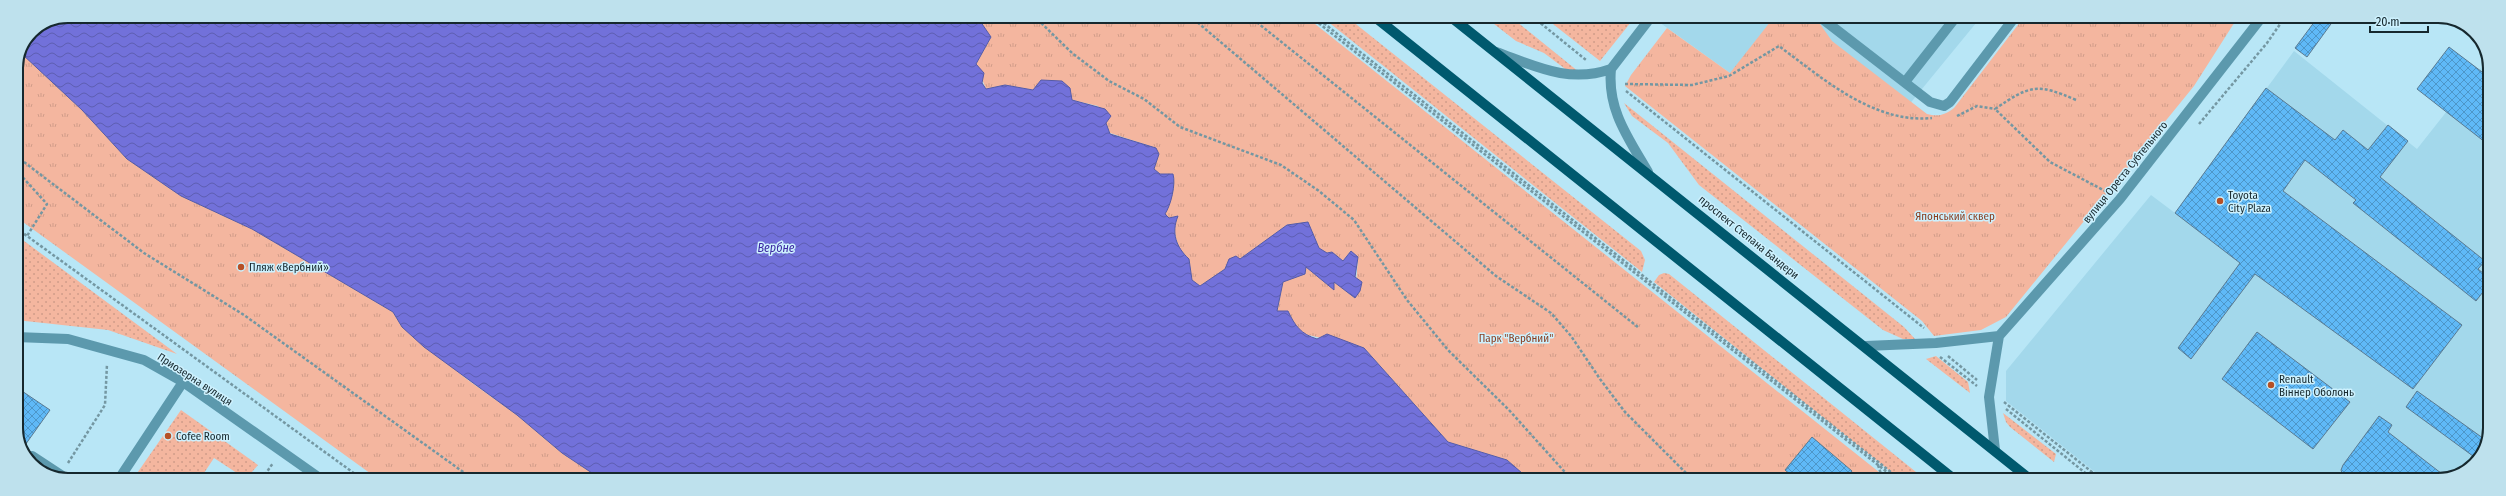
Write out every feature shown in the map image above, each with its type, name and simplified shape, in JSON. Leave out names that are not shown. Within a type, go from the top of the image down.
[{"type":"main road","points":[[1384,23],[1946,473]]},
{"type":"main road","name":"проспект Степана Бандери","points":[[1458,23],[1648,172],[2023,473]]},
{"type":"street","points":[[1647,23],[1610,76],[1612,103],[1621,126],[1648,172]]},
{"type":"street","points":[[1828,23],[1937,106],[1944,106],[1950,102],[2010,23]]},
{"type":"street","points":[[1904,82],[1951,23]]},
{"type":"street","name":"вулиця Ореста Субтельного","points":[[1999,336],[2120,199],[2257,23]]},
{"type":"street","points":[[1495,52],[1562,75],[1610,76]]},
{"type":"street","points":[[1866,346],[1936,343],[1999,336],[1990,390],[1995,450]]},
{"type":"street","name":"Приозерна вулиця","points":[[23,337],[68,339],[144,360],[183,382],[312,473]]},
{"type":"street","points":[[123,473],[183,382]]},
{"type":"street","points":[[33,457],[55,471]]},
{"type":"path","points":[[1041,23],[1078,58],[1109,81],[1144,99],[1180,127],[1281,165],[1319,191],[1354,220],[1407,300],[1448,350],[1509,410],[1566,473]]},
{"type":"path","points":[[1198,23],[1496,276],[1551,313],[1571,336],[1600,379],[1625,412],[1686,473]]},
{"type":"path","points":[[1257,23],[1640,328]]},
{"type":"path","points":[[1320,23],[1888,473]]},
{"type":"path","points":[[1325,23],[1893,473]]},
{"type":"path","points":[[1541,23],[1610,76],[1920,323],[1951,359],[2093,473]]},
{"type":"path","points":[[1610,76],[1692,85],[1729,76],[1779,46],[1829,84],[1868,106],[1912,120],[1940,118]]},
{"type":"path","points":[[1995,109],[2021,91],[2050,89],[2076,100]]},
{"type":"path","points":[[1954,116],[1961,116],[1977,106],[1995,109],[2050,162],[2120,199]]},
{"type":"path","points":[[23,161],[144,253],[244,315],[465,473]]},
{"type":"path","points":[[23,178],[47,204],[28,236]]},
{"type":"path","points":[[23,233],[354,473]]},
{"type":"path","points":[[66,473],[105,405],[107,357]]},
{"type":"path","points":[[1877,460],[1881,473]]},
{"type":"path","points":[[266,473],[274,462]]},
{"type":"shaded area","points":[[1660,23],[1976,23],[1908,106],[1730,73]]},
{"type":"shaded area","points":[[2294,51],[2417,149],[2483,65],[2483,428],[2480,445],[2470,460],[2452,471],[2438,473],[2096,473],[2006,401],[2006,371],[2151,195],[2175,213]]},
{"type":"green space","name":"Парк \"Вербний\"","points":[[981,23],[1314,23],[1880,473],[1522,473],[1507,460],[1448,442],[1364,348],[1304,334],[1294,324],[1288,311],[1277,312],[1283,282],[1293,278],[1306,267],[1334,290],[1334,282],[1355,298],[1358,257],[1351,251],[1343,261],[1332,252],[1327,253],[1319,248],[1308,222],[1287,225],[1240,259],[1229,259],[1225,269],[1200,286],[1192,280],[1189,259],[1181,250],[1176,239],[1175,228],[1177,216],[1169,218],[1164,214],[1171,200],[1174,178],[1173,174],[1160,174],[1154,169],[1156,148],[1110,133],[1098,106],[1072,100],[1070,88],[1051,81],[1041,81],[1033,90],[1005,85],[986,89],[976,64],[991,37]]},
{"type":"green space","points":[[1330,23],[1355,23],[1641,251],[1645,260],[1642,272]]},
{"type":"green space","points":[[1493,23],[1518,23],[1579,72],[1568,71],[1544,53],[1516,41]]},
{"type":"green space","points":[[1552,23],[1630,23],[1600,61]]},
{"type":"green space","name":"Японський сквер","points":[[1769,23],[1819,23],[1832,41],[1927,114],[1938,115],[1944,114],[1954,108],[2019,23],[2234,23],[2194,86],[2006,317],[1981,330],[1934,336],[1922,321],[1625,86],[1631,75],[1667,28],[1730,73]]},
{"type":"green space","points":[[25,56],[82,110],[127,159],[181,196],[252,229],[393,312],[402,327],[468,380],[517,415],[562,453],[592,473],[370,473],[23,222],[23,68]]},
{"type":"green space","points":[[1624,103],[1904,327],[1915,339],[1903,339],[1883,330],[1699,185],[1668,143],[1632,116]]},
{"type":"green space","points":[[23,240],[177,354],[108,330],[23,321]]},
{"type":"green space","points":[[1664,273],[1669,274],[1917,473],[1892,473],[1654,282],[1659,275]]},
{"type":"green space","points":[[1936,356],[1968,382],[1970,393],[1926,359]]},
{"type":"green space","points":[[181,410],[258,465],[251,473],[237,473],[214,458],[204,473],[137,473]]},
{"type":"green space","points":[[2003,413],[2056,454],[2054,462],[2010,427],[2006,422]]},
{"type":"water","name":"Вербне","points":[[68,23],[981,23],[991,37],[976,64],[984,73],[982,83],[986,89],[1005,85],[1033,90],[1041,80],[1062,81],[1070,88],[1072,100],[1105,109],[1111,116],[1106,123],[1110,134],[1156,148],[1159,154],[1154,169],[1160,174],[1173,174],[1174,183],[1172,194],[1165,214],[1169,218],[1178,216],[1175,228],[1176,239],[1181,250],[1189,259],[1192,280],[1200,286],[1225,269],[1229,259],[1236,256],[1240,259],[1287,225],[1308,222],[1319,248],[1327,253],[1332,252],[1343,261],[1351,251],[1358,257],[1355,277],[1362,282],[1360,291],[1355,298],[1334,282],[1334,290],[1306,267],[1305,274],[1283,282],[1277,311],[1288,311],[1299,329],[1311,337],[1317,339],[1327,334],[1364,348],[1448,442],[1507,460],[1522,473],[592,473],[562,453],[517,415],[424,347],[402,327],[393,312],[252,229],[181,196],[127,159],[82,110],[25,56],[26,51],[36,36],[51,26]]},
{"type":"building","points":[[2314,23],[2332,23],[2307,57],[2295,48]]},
{"type":"building","points":[[2449,47],[2483,73],[2483,141],[2417,89]]},
{"type":"building","points":[[2266,88],[2335,140],[2343,130],[2368,150],[2388,125],[2408,141],[2380,177],[2483,259],[2483,263],[2478,269],[2483,273],[2483,292],[2476,301],[2353,203],[2356,200],[2305,160],[2283,191],[2462,325],[2413,389],[2255,274],[2191,359],[2178,348],[2240,263],[2175,213]]},
{"type":"building","points":[[2257,332],[2350,402],[2313,449],[2222,379]]},
{"type":"building","points":[[2417,391],[2482,437],[2480,445],[2473,456],[2406,407]]},
{"type":"building","points":[[23,392],[50,410],[26,444],[23,431]]},
{"type":"building","points":[[2379,416],[2392,425],[2388,432],[2440,473],[2342,473],[2341,470],[2343,465]]},
{"type":"building","points":[[1812,437],[1852,471],[1850,473],[1789,473],[1785,470]]},
{"type":"place","name":"Toyota City Plaza","points":[[2220,201]]},
{"type":"place","name":"Пляж «Вербний»","points":[[241,267]]},
{"type":"place","name":"Renault Віннер Оболонь","points":[[2271,385]]},
{"type":"place","name":"Cofee Room","points":[[168,436]]}]
